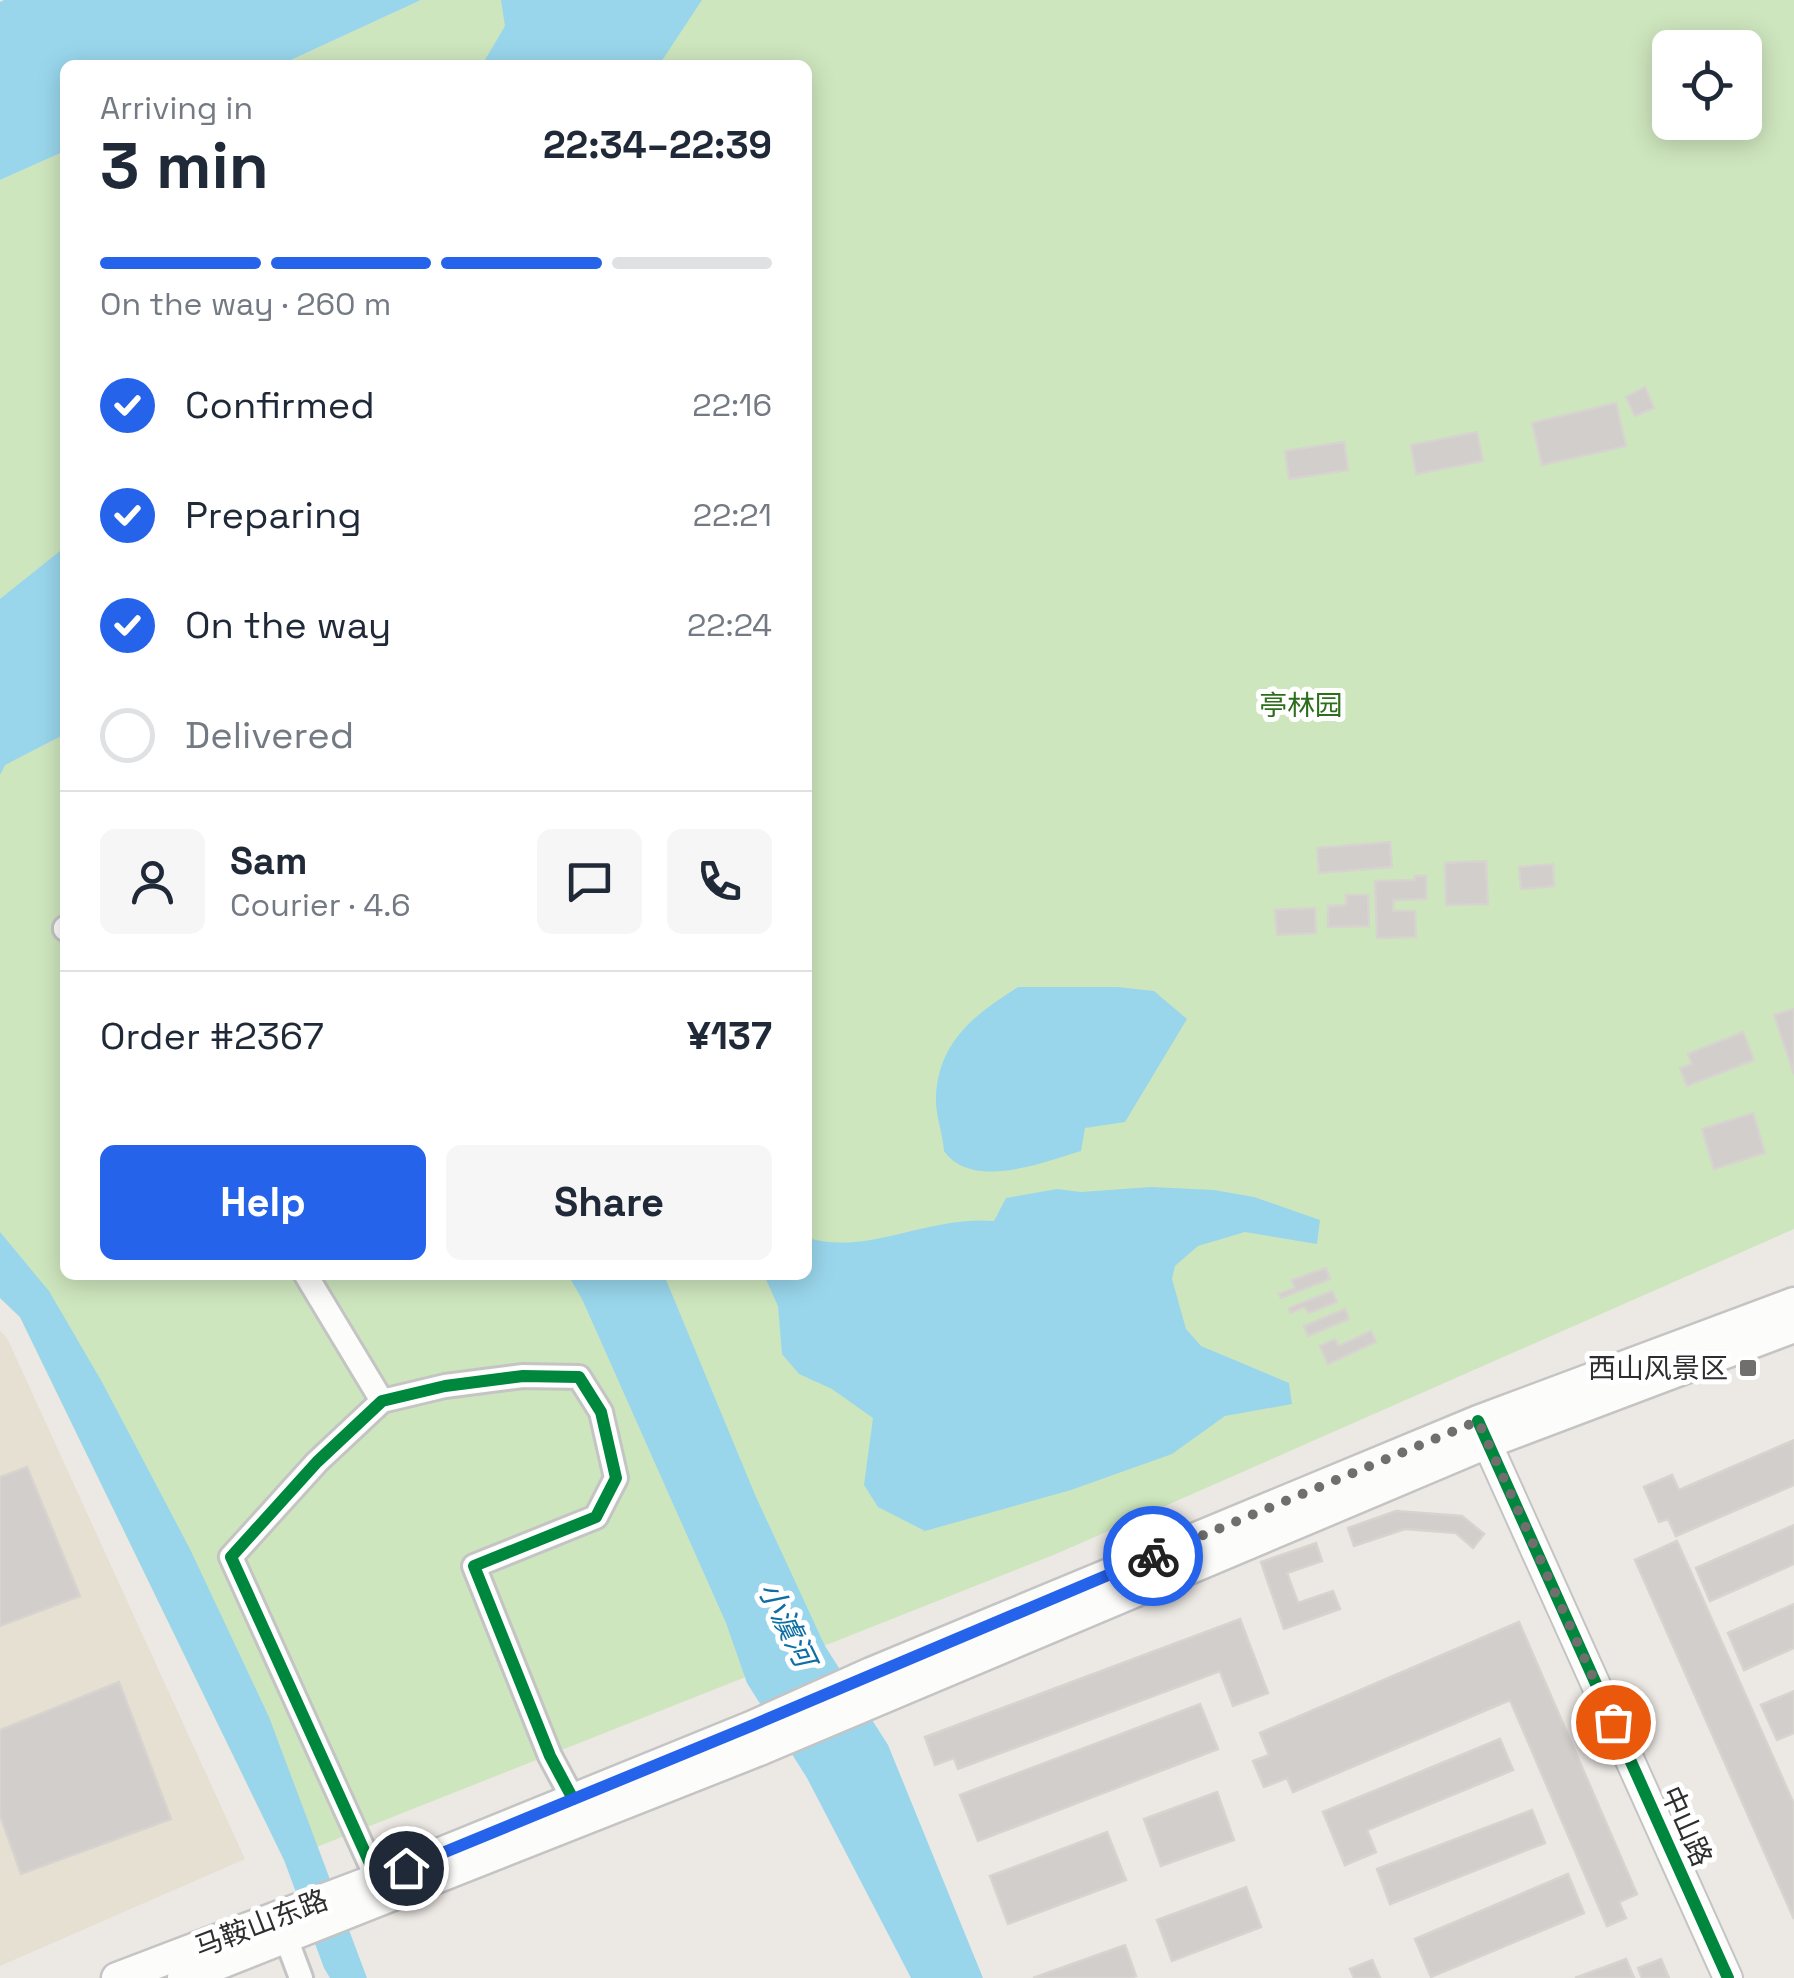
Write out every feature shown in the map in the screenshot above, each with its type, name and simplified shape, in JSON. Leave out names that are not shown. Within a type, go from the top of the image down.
[{"type":"main road","name":"马鞍山东路","points":[[183,1978],[286,1938],[876,1684],[1794,1303]]},
{"type":"main road","name":"马鞍山东路","points":[[1482,1432],[1794,1327]]},
{"type":"main road","name":"马鞍山东路","points":[[117,1978],[378,1879],[572,1799],[756,1738]]},
{"type":"street","points":[[309,1280],[382,1401]]},
{"type":"street","points":[[378,1879],[231,1557],[317,1462],[382,1401],[445,1386],[522,1376],[579,1377],[600,1412],[616,1478],[596,1517],[474,1566],[550,1756],[572,1799]]},
{"type":"street","name":"中山路","points":[[1482,1432],[1728,1978]]},
{"type":"street","points":[[286,1938],[300,1978]]},
{"type":"shaded area","points":[[0,1331],[7,1338],[245,1859],[0,1966]]},
{"type":"green space","name":"亭林园","points":[[421,0],[1794,0],[1794,1229],[1056,1554],[284,1860],[20,1317],[0,1298],[0,180],[60,153],[60,1280],[812,1280],[812,60],[291,60]]},
{"type":"water","points":[[421,0],[291,60],[60,60],[60,153],[0,180],[0,2]]},
{"type":"water","points":[[501,0],[702,0],[662,60],[485,60],[505,26]]},
{"type":"water","points":[[60,551],[60,737],[5,765],[0,775],[0,599]]},
{"type":"water","points":[[1018,987],[1154,991],[1187,1019],[1125,1122],[1085,1128],[1081,1151],[1010,1170],[972,1169],[956,1163],[944,1151],[936,1104],[938,1078],[951,1045],[962,1032],[987,1008]]},
{"type":"water","points":[[1151,1187],[1214,1190],[1254,1197],[1320,1220],[1317,1244],[1245,1232],[1198,1246],[1175,1266],[1172,1279],[1186,1329],[1201,1346],[1289,1383],[1292,1404],[1225,1416],[1172,1454],[1071,1490],[925,1531],[878,1507],[864,1485],[873,1418],[832,1389],[799,1374],[782,1354],[778,1306],[766,1280],[812,1280],[812,1239],[853,1242],[946,1224],[994,1221],[1006,1198],[1057,1189],[1081,1192]]},
{"type":"water","points":[[0,1232],[49,1291],[190,1549],[269,1717],[367,1978],[330,1978],[324,1968],[284,1860],[20,1317],[0,1298]]},
{"type":"water","name":"小澞河","points":[[571,1280],[666,1280],[756,1497],[825,1646],[888,1745],[983,1978],[911,1978],[807,1778],[747,1683],[726,1623]]},
{"type":"building","points":[[1645,387],[1654,408],[1635,416],[1626,397]]},
{"type":"building","points":[[1616,403],[1626,446],[1542,465],[1532,423]]},
{"type":"building","points":[[1477,432],[1483,461],[1416,474],[1411,445]]},
{"type":"building","points":[[1344,442],[1348,470],[1289,479],[1285,451]]},
{"type":"building","points":[[1390,842],[1392,867],[1319,873],[1317,848]]},
{"type":"building","points":[[1486,861],[1488,904],[1446,905],[1445,863]]},
{"type":"building","points":[[1553,864],[1554,886],[1521,889],[1519,867]]},
{"type":"building","points":[[1415,876],[1426,876],[1426,899],[1393,900],[1393,911],[1415,911],[1416,937],[1377,938],[1375,881],[1415,880]]},
{"type":"building","points":[[1346,895],[1368,895],[1369,926],[1328,927],[1328,906],[1346,905]]},
{"type":"building","points":[[1315,908],[1316,933],[1277,935],[1275,910]]},
{"type":"building","points":[[1794,1009],[1794,1074],[1774,1015]]},
{"type":"building","points":[[1743,1032],[1754,1060],[1687,1086],[1680,1068],[1692,1064],[1688,1054]]},
{"type":"building","points":[[1753,1113],[1765,1153],[1714,1169],[1702,1129]]},
{"type":"building","points":[[1326,1268],[1330,1279],[1281,1298],[1279,1294],[1295,1288],[1292,1280]]},
{"type":"building","points":[[1332,1291],[1337,1302],[1309,1313],[1304,1307],[1290,1313],[1289,1308]]},
{"type":"building","points":[[1345,1309],[1349,1319],[1308,1336],[1304,1326]]},
{"type":"building","points":[[1371,1331],[1376,1342],[1328,1364],[1320,1346],[1335,1339],[1339,1346]]},
{"type":"building","points":[[1794,1440],[1794,1485],[1676,1536],[1668,1519],[1659,1522],[1644,1487],[1672,1475],[1679,1490]]},
{"type":"building","points":[[27,1467],[80,1596],[0,1626],[0,1477]]},
{"type":"building","points":[[1396,1511],[1462,1516],[1484,1534],[1473,1548],[1456,1533],[1405,1529],[1354,1546],[1348,1528]]},
{"type":"building","points":[[1794,1525],[1794,1564],[1710,1601],[1696,1568]]},
{"type":"building","points":[[1677,1541],[1794,1804],[1794,1919],[1635,1560]]},
{"type":"building","points":[[1316,1543],[1322,1561],[1287,1573],[1298,1603],[1333,1591],[1340,1609],[1284,1629],[1261,1562]]},
{"type":"building","points":[[1794,1604],[1794,1648],[1744,1670],[1728,1633]]},
{"type":"building","points":[[1240,1619],[1268,1693],[1233,1706],[1220,1671],[958,1769],[954,1758],[935,1765],[925,1737]]},
{"type":"building","points":[[1519,1622],[1637,1894],[1619,1902],[1626,1918],[1607,1926],[1510,1700],[1293,1792],[1287,1778],[1264,1787],[1253,1761],[1269,1755],[1260,1733]]},
{"type":"building","points":[[119,1682],[171,1819],[21,1874],[0,1815],[0,1730]]},
{"type":"building","points":[[1794,1691],[1794,1733],[1777,1740],[1761,1705]]},
{"type":"building","points":[[1200,1704],[1218,1749],[978,1841],[960,1795]]},
{"type":"building","points":[[1500,1739],[1513,1770],[1367,1830],[1376,1852],[1345,1865],[1323,1812]]},
{"type":"building","points":[[1217,1792],[1234,1840],[1161,1866],[1144,1819]]},
{"type":"building","points":[[1532,1810],[1545,1843],[1390,1904],[1377,1869]]},
{"type":"building","points":[[1107,1832],[1126,1880],[1008,1924],[990,1876]]},
{"type":"building","points":[[1568,1874],[1584,1913],[1431,1977],[1415,1939]]},
{"type":"building","points":[[1246,1887],[1261,1927],[1172,1961],[1157,1920]]},
{"type":"building","points":[[1125,1945],[1136,1976],[1033,1978]]},
{"type":"building","points":[[1626,1959],[1634,1978],[1575,1978]]},
{"type":"building","points":[[1661,1959],[1669,1978],[1642,1978],[1638,1968]]},
{"type":"building","points":[[1372,1960],[1380,1978],[1354,1978],[1350,1969]]},
{"type":"cycle path","points":[[377,1879],[231,1557],[317,1462],[382,1401],[445,1386],[523,1376],[579,1377],[601,1412],[616,1478],[596,1517],[474,1566],[550,1756],[573,1799]]},
{"type":"cycle path","points":[[1478,1421],[1728,1978]]},
{"type":"way so far","points":[[1153,1556],[1478,1421],[1613,1722]]},
{"type":"place","name":"西山风景区","points":[[1748,1368]]},
{"type":"route","points":[[406,1868],[1153,1556]]}]
